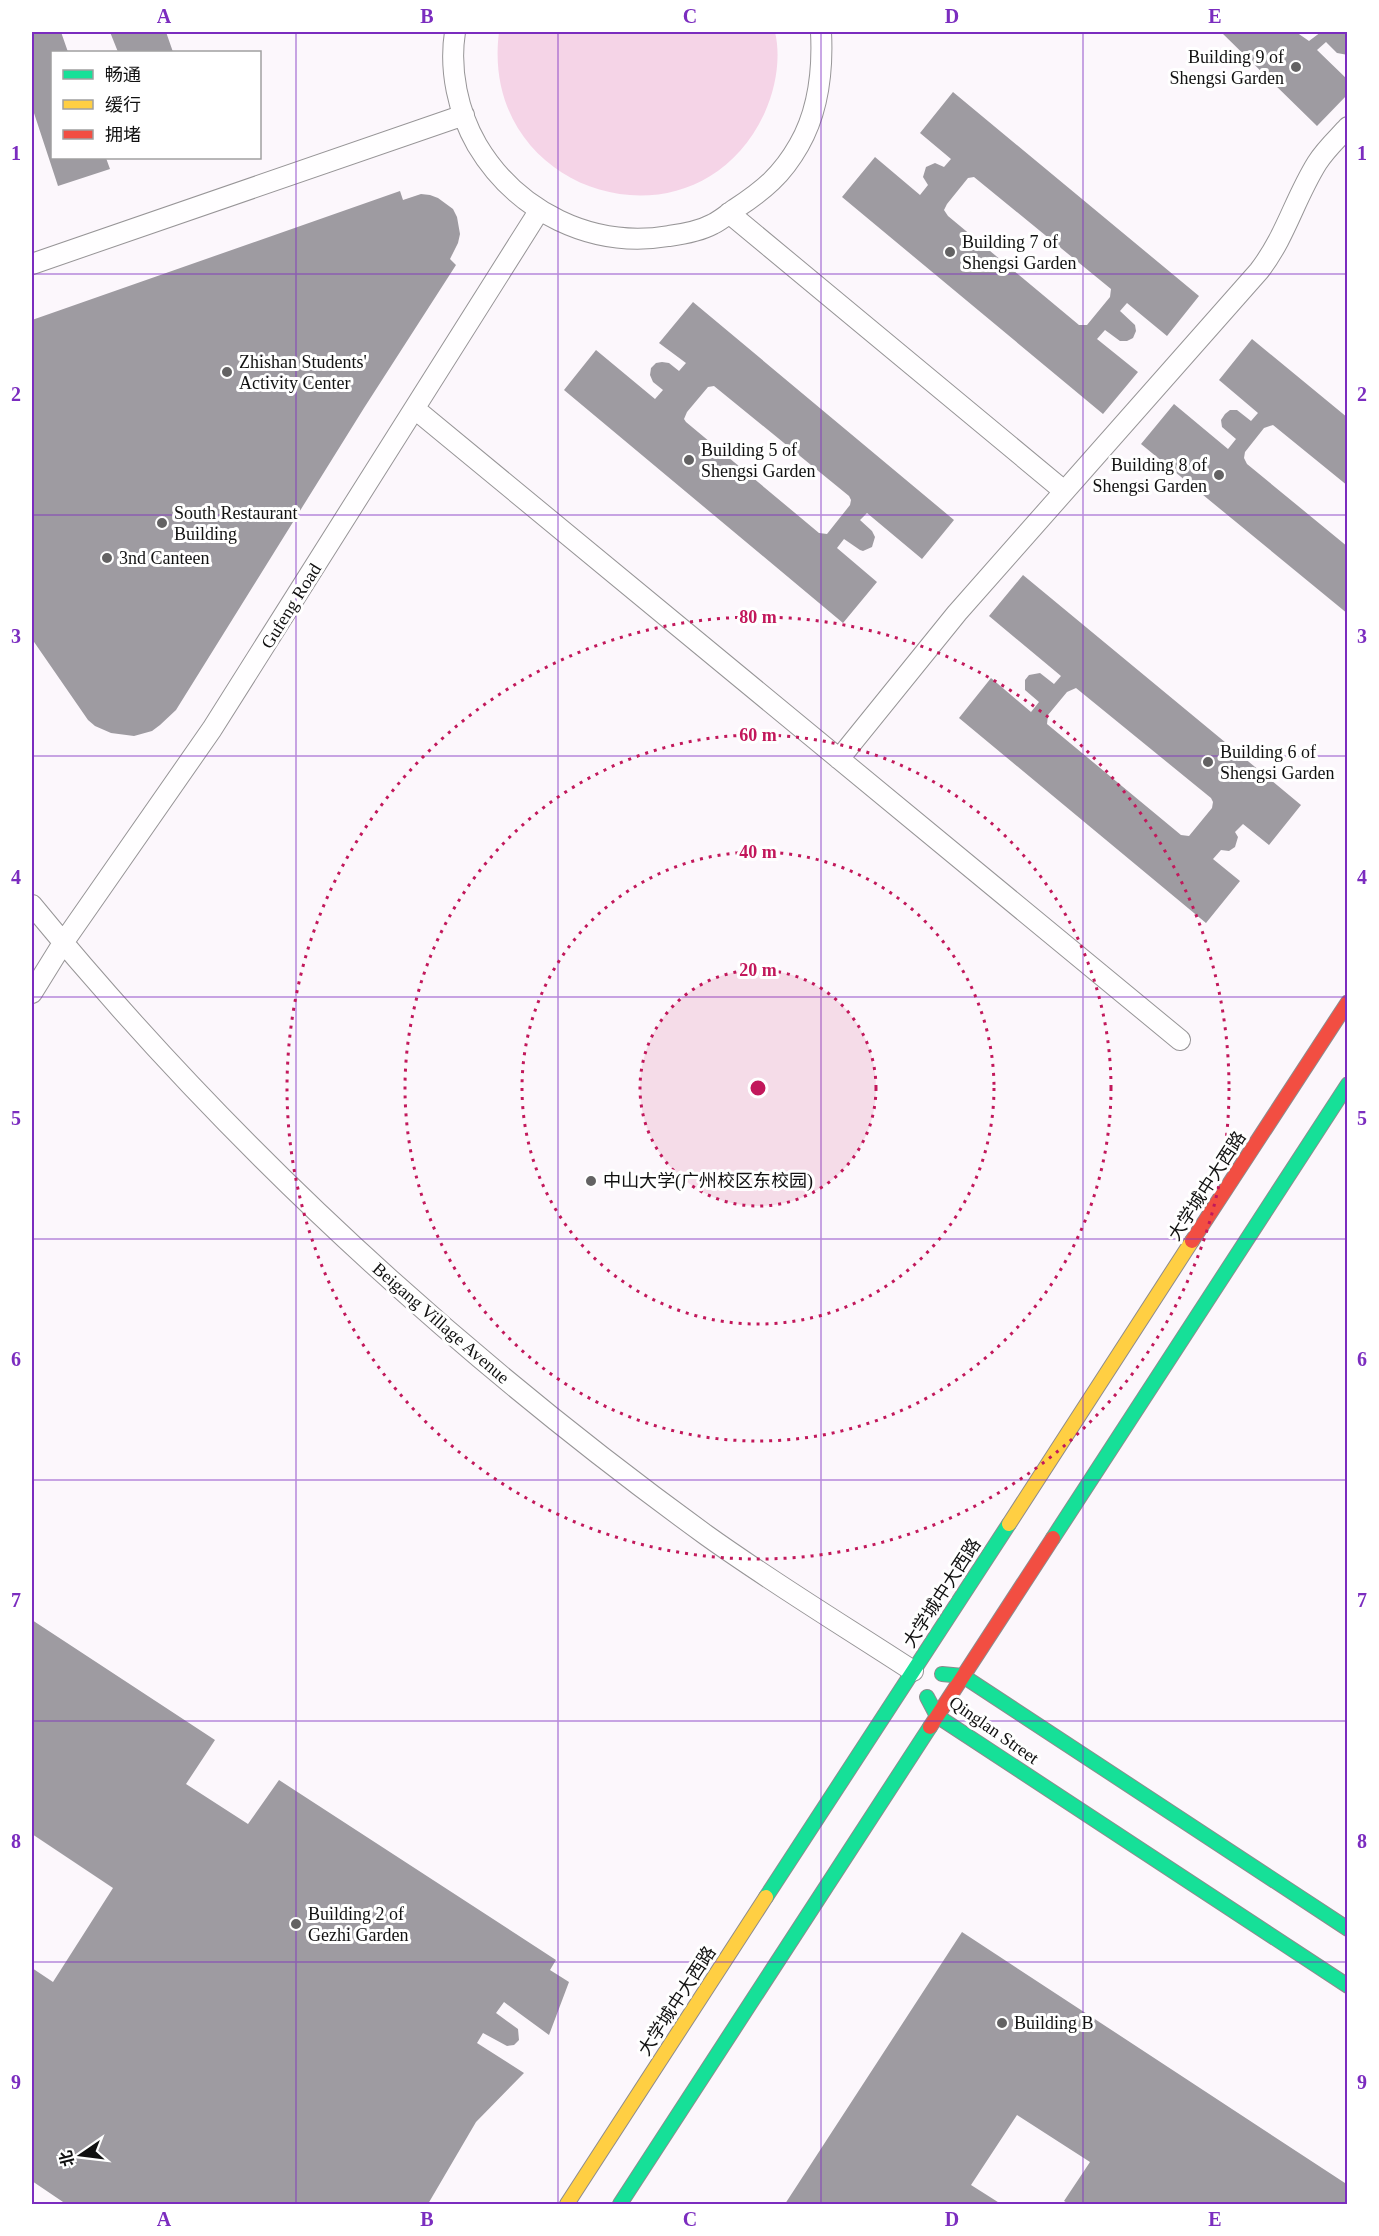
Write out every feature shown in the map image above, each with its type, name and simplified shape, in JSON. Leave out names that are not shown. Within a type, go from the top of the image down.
[{"type":"main road","name":"大学城中大西路","points":[[567,2205],[1347,1002]]},
{"type":"main road","points":[[620,2205],[1347,1084]]},
{"type":"main road","name":"Qinglan Street","points":[[913,1671],[963,1676],[1347,1929]]},
{"type":"main road","name":"Qinglan Street","points":[[913,1671],[937,1716],[1347,1986]]},
{"type":"lane","points":[[454,32],[453,65],[464,115],[473,138],[501,179],[539,211],[566,225],[594,235],[623,239],[654,239],[683,234],[712,224],[762,191],[782,170],[799,145],[812,117],[820,88],[821,32]]},
{"type":"lane","points":[[32,264],[464,115]]},
{"type":"lane","points":[[839,759],[957,613],[1259,271],[1274,252],[1318,162],[1347,127]]},
{"type":"lane","name":"Gufeng Road","points":[[32,993],[63,943],[212,729],[539,211]]},
{"type":"lane","points":[[729,213],[1064,491]]},
{"type":"lane","points":[[415,409],[1180,1040]]},
{"type":"lane","name":"Beigang Village Avenue","points":[[32,905],[140,1031],[278,1173],[363,1255],[462,1343],[541,1409],[707,1535],[913,1671]]},
{"type":"shaded area","points":[[499,32],[775,32],[778,52],[776,72],[765,112],[733,158],[692,185],[645,195],[599,189],[556,169],[522,135],[502,89]]},
{"type":"building","points":[[32,32],[61,32],[68,51],[51,51],[51,159],[106,159],[110,169],[58,186],[32,107]]},
{"type":"building","points":[[110,32],[166,32],[173,51],[118,51]]},
{"type":"building","name":"Building 9 of Shengsi Garden","points":[[1221,32],[1296,32],[1309,41],[1321,32],[1348,32],[1348,55],[1337,53],[1326,42],[1317,50],[1348,80],[1348,94],[1317,126]]},
{"type":"building","name":"Building 7 of Shengsi Garden","points":[[953,92],[1199,296],[1167,336],[1127,303],[1120,311],[1135,325],[1136,331],[1133,338],[1120,341],[1105,330],[1097,339],[1138,372],[1103,414],[842,197],[875,157],[920,195],[928,185],[923,177],[926,167],[935,163],[944,167],[951,159],[920,133]],"holes":[[[974,177],[1111,289],[1110,297],[1087,325],[1079,325],[948,216],[944,210],[968,178]]]},
{"type":"building","name":"South Restaurant Building","points":[[400,191],[403,200],[421,194],[430,195],[453,209],[460,234],[450,259],[456,265],[176,710],[152,731],[134,736],[111,733],[95,726],[88,720],[32,639],[32,320]]},
{"type":"building","name":"Building 5 of Shengsi Garden","points":[[693,302],[954,520],[922,559],[867,513],[860,520],[875,537],[872,547],[863,551],[844,539],[837,548],[877,582],[843,623],[564,390],[596,350],[655,399],[663,390],[653,382],[650,375],[651,368],[656,363],[662,362],[669,363],[679,371],[686,363],[659,343]],"holes":[[[714,386],[849,496],[850,505],[827,534],[819,533],[686,422],[684,419],[687,412],[708,387]]]},
{"type":"building","name":"Building 8 of Shengsi Garden","points":[[1252,339],[1348,418],[1348,486],[1273,425],[1264,428],[1245,452],[1244,458],[1247,464],[1348,547],[1348,614],[1141,444],[1174,404],[1228,449],[1236,439],[1222,427],[1221,420],[1225,414],[1230,410],[1237,410],[1251,421],[1258,413],[1219,380]]},
{"type":"building","name":"Building 6 of Shengsi Garden","points":[[1023,575],[1301,805],[1269,845],[1243,824],[1235,832],[1238,837],[1235,847],[1229,851],[1221,850],[1213,859],[1240,881],[1206,923],[959,718],[991,678],[1031,712],[1039,702],[1025,690],[1025,680],[1029,675],[1040,673],[1054,684],[1061,676],[989,616]],"holes":[[[1076,688],[1211,798],[1212,808],[1189,836],[1181,835],[1047,724],[1048,715],[1067,692]]]},
{"type":"building","name":"Building 2 of Gezhi Garden","points":[[32,1620],[215,1740],[186,1784],[248,1824],[279,1780],[556,1960],[550,1970],[569,1982],[549,2035],[504,2002],[496,2013],[518,2029],[519,2040],[514,2045],[507,2046],[483,2033],[477,2043],[524,2073],[476,2122],[428,2204],[66,2204],[32,2181],[32,1968],[53,1982],[113,1888],[32,1834]]},
{"type":"building","name":"Building B","points":[[962,1932],[1348,2185],[1348,2204],[1069,2204],[1064,2201],[1090,2162],[1017,2115],[971,2185],[1001,2204],[785,2204]]},
{"type":"traffic: fast","points":[[1053,1538],[1348,1084]]},
{"type":"traffic: fast","points":[[766,1897],[1009,1524]]},
{"type":"traffic: fast","points":[[942,1674],[963,1676],[1348,1929]]},
{"type":"traffic: fast","points":[[927,1697],[937,1716],[1348,1986]]},
{"type":"traffic: fast","points":[[620,2204],[930,1727]]},
{"type":"traffic: slow","points":[[1009,1524],[1192,1241]]},
{"type":"traffic: slow","points":[[567,2204],[766,1897]]},
{"type":"traffic: jam","points":[[1192,1241],[1348,1002]]},
{"type":"traffic: jam","points":[[930,1727],[1053,1538]]},
{"type":"place","name":"Building 9 of Shengsi Garden","points":[[1296,67]]},
{"type":"place","name":"Building 7 of Shengsi Garden","points":[[950,252]]},
{"type":"place","name":"Zhishan Students' Activity Center","points":[[227,372]]},
{"type":"place","name":"Building 5 of Shengsi Garden","points":[[689,460]]},
{"type":"place","name":"Building 8 of Shengsi Garden","points":[[1219,475]]},
{"type":"place","name":"South Restaurant Building","points":[[162,523]]},
{"type":"place","name":"3nd Canteen","points":[[107,558]]},
{"type":"place","name":"Building 6 of Shengsi Garden","points":[[1208,762]]},
{"type":"place","name":"中山大学(广州校区东校园)","points":[[591,1181]]},
{"type":"place","name":"Building 2 of Gezhi Garden","points":[[296,1924]]},
{"type":"place","name":"Building B","points":[[1002,2023]]}]
